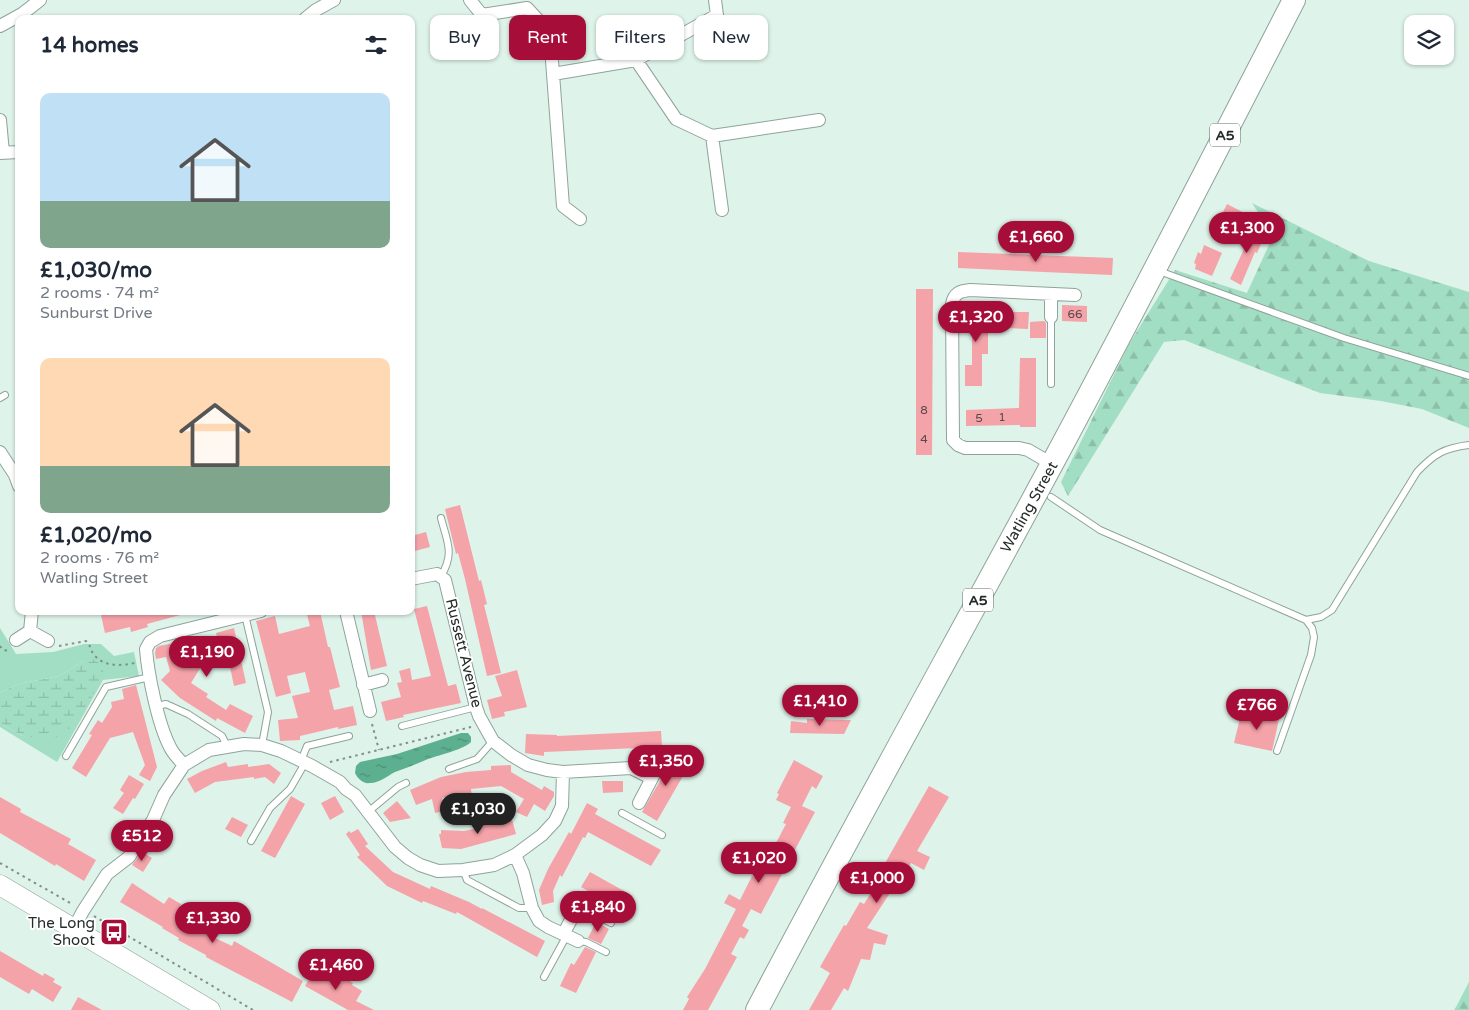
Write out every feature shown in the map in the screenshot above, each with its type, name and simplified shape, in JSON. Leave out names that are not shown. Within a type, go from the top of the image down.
[{"type":"highway","name":"Watling Street","points":[[757,1010],[1156,270],[1294,0]]},
{"type":"main road","points":[[0,885],[79,919],[210,1010]]},
{"type":"street","points":[[20,15],[40,0]]},
{"type":"street","points":[[310,15],[334,0]]},
{"type":"street","points":[[470,0],[482,15],[527,8],[550,32],[563,206],[580,219]]},
{"type":"street","points":[[684,33],[717,15],[715,0]]},
{"type":"street","points":[[0,26],[15,18]]},
{"type":"street","points":[[553,74],[636,60],[676,119],[712,136],[819,120]]},
{"type":"street","points":[[0,120],[2,153],[15,152]]},
{"type":"street","points":[[712,136],[722,210]]},
{"type":"street","points":[[1052,464],[1028,450],[1019,448],[965,448],[953,440],[952,304],[956,293],[962,290],[1075,295]]},
{"type":"street","points":[[1051,294],[1051,317]]},
{"type":"street","points":[[0,452],[15,475]]},
{"type":"street","points":[[415,578],[432,574],[441,576]]},
{"type":"street","name":"Russett Avenue","points":[[441,576],[448,588],[476,707],[493,741],[528,765],[547,770],[563,772],[630,768],[652,778]]},
{"type":"street","points":[[14,646],[30,631],[32,615]]},
{"type":"street","points":[[184,765],[170,748],[157,706],[146,650],[150,642],[160,636],[245,615]]},
{"type":"street","points":[[347,615],[370,711]]},
{"type":"street","points":[[30,631],[52,643]]},
{"type":"street","points":[[363,685],[382,680]]},
{"type":"street","points":[[79,919],[107,874],[129,857],[153,820],[164,795],[184,765],[209,750],[244,744],[262,745],[306,763],[340,782],[355,795],[395,847],[408,858],[420,865],[438,871],[463,870],[494,865],[515,855],[542,835],[555,821],[562,806],[563,772]]},
{"type":"street","points":[[639,803],[662,759]]},
{"type":"street","points":[[515,855],[523,873],[532,908],[539,921],[570,937],[577,908]]},
{"type":"lane","points":[[1156,270],[1344,338],[1469,376]]},
{"type":"lane","points":[[1051,317],[1052,384]]},
{"type":"lane","points":[[1306,620],[1321,617],[1332,610],[1417,472],[1432,456],[1448,448],[1469,445]]},
{"type":"lane","points":[[1050,497],[1100,530],[1306,620],[1312,628],[1314,637],[1311,656],[1277,751]]},
{"type":"lane","points":[[441,518],[450,554],[448,565],[441,576]]},
{"type":"lane","points":[[245,615],[268,712],[262,745]]},
{"type":"lane","points":[[66,756],[106,687],[150,677]]},
{"type":"lane","points":[[157,706],[166,704],[188,714],[222,736],[227,746]]},
{"type":"lane","points":[[402,726],[476,707]]},
{"type":"lane","points":[[251,841],[270,808],[290,790],[306,763],[307,746],[349,736]]},
{"type":"lane","points":[[449,769],[477,759],[493,741]]},
{"type":"lane","points":[[368,812],[398,787],[406,783]]},
{"type":"lane","points":[[632,817],[639,803]]},
{"type":"lane","points":[[622,813],[662,835]]},
{"type":"lane","points":[[463,870],[467,880],[519,908],[532,908]]},
{"type":"lane","points":[[577,908],[581,907],[611,923]]},
{"type":"lane","points":[[544,977],[570,937],[586,942],[606,952]]},
{"type":"path","points":[[52,643],[86,641],[92,654],[104,663],[117,666],[147,661]]},
{"type":"path","points":[[0,646],[3,650],[14,646]]},
{"type":"path","points":[[370,711],[379,750]]},
{"type":"path","points":[[306,763],[379,750],[483,724]]},
{"type":"path","points":[[0,863],[79,919],[253,1010]]},
{"type":"green space","points":[[1252,203],[1369,261],[1469,292],[1469,428],[1422,409],[1381,401],[1320,393],[1184,340],[1164,342],[1068,496],[1061,482],[1129,344],[1175,270],[1247,293],[1273,236]]},
{"type":"green space","points":[[0,628],[16,654],[53,652],[84,644],[101,644],[114,656],[134,652],[139,676],[103,680],[57,762],[0,727],[0,723],[23,736],[85,660],[59,676],[18,684],[0,693]]},
{"type":"green space","points":[[93,659],[102,665],[104,677],[73,726],[57,737],[47,739],[23,736],[0,723],[0,693],[18,684],[59,676],[85,660]]},
{"type":"green space","points":[[1469,982],[1469,1010],[1454,1010],[1456,1007]]},
{"type":"water","points":[[461,733],[468,733],[471,737],[471,742],[468,745],[395,772],[377,782],[363,782],[355,773],[356,766],[360,762],[397,754]]},
{"type":"building","points":[[1227,204],[1250,216],[1241,231],[1229,226],[1231,222],[1221,216]]},
{"type":"building","points":[[1249,227],[1265,235],[1257,253],[1255,252],[1241,285],[1230,279],[1245,247],[1240,245]]},
{"type":"building","points":[[1204,245],[1222,253],[1212,276],[1195,269],[1196,264],[1194,263],[1198,252],[1201,254]]},
{"type":"building","points":[[958,252],[1113,258],[1112,275],[958,268]]},
{"type":"building","points":[[916,289],[933,289],[932,455],[916,455]]},
{"type":"building","points":[[966,301],[983,301],[983,329],[988,329],[988,354],[982,354],[982,386],[965,386],[965,365],[972,365],[972,322],[967,322]]},
{"type":"building","points":[[1062,305],[1087,306],[1087,322],[1062,321]]},
{"type":"building","points":[[1007,312],[1029,312],[1028,329],[1007,328]]},
{"type":"building","points":[[1044,321],[1046,323],[1046,338],[1030,338],[1030,322]]},
{"type":"building","points":[[1020,358],[1036,358],[1036,427],[1020,427],[1020,425],[966,426],[966,410],[1019,408]]},
{"type":"building","points":[[460,505],[479,581],[481,580],[487,604],[484,605],[501,673],[487,676],[465,579],[458,553],[456,554],[445,509]]},
{"type":"building","points":[[426,532],[430,547],[415,551],[415,535]]},
{"type":"building","points":[[427,606],[448,686],[456,684],[461,703],[403,715],[404,717],[386,721],[381,702],[401,697],[397,683],[402,682],[399,671],[410,668],[412,680],[431,676],[415,609]]},
{"type":"building","points":[[101,615],[180,615],[147,624],[148,627],[131,632],[130,627],[105,633]]},
{"type":"building","points":[[307,615],[321,615],[340,687],[329,690],[334,710],[353,706],[357,725],[338,729],[338,727],[300,736],[300,740],[280,741],[278,720],[298,718],[292,696],[310,692],[305,672],[287,676],[291,693],[276,697],[256,621],[275,616],[279,634],[310,626]]},
{"type":"building","points":[[362,615],[375,615],[387,666],[371,670]]},
{"type":"building","points":[[234,628],[246,683],[234,686],[230,667],[224,668],[222,661],[202,665],[191,683],[208,694],[206,697],[226,710],[230,704],[253,716],[245,733],[217,718],[216,721],[180,698],[161,680],[170,671],[166,657],[156,659],[155,653],[156,648],[159,646],[174,643],[177,658],[207,651],[206,648],[219,645],[216,633]]},
{"type":"building","points":[[517,670],[527,707],[504,712],[505,716],[492,719],[487,700],[502,696],[495,676]]},
{"type":"building","points":[[136,685],[157,767],[150,781],[139,775],[145,765],[133,732],[110,738],[86,777],[72,768],[92,735],[89,734],[98,720],[102,723],[112,707],[111,702],[124,699],[122,689]]},
{"type":"building","points":[[1242,710],[1279,719],[1272,751],[1234,743]]},
{"type":"building","points":[[807,719],[851,720],[844,734],[790,733],[791,721],[807,723]]},
{"type":"building","points":[[661,731],[662,747],[544,752],[544,756],[525,753],[526,734],[557,736]]},
{"type":"building","points":[[673,753],[691,762],[657,821],[642,812],[668,767]]},
{"type":"building","points":[[794,760],[823,776],[816,789],[812,786],[802,806],[815,812],[761,914],[751,909],[742,926],[749,930],[744,939],[740,937],[731,954],[737,957],[708,1010],[683,1010],[689,999],[687,997],[705,969],[736,909],[724,903],[729,894],[740,900],[752,876],[757,879],[786,824],[783,823],[791,807],[776,800],[779,794],[777,793]]},
{"type":"building","points":[[226,762],[228,767],[248,764],[248,767],[269,764],[281,773],[274,784],[265,777],[254,779],[254,777],[215,782],[195,793],[187,779]]},
{"type":"building","points":[[511,765],[511,772],[542,790],[544,786],[554,792],[554,796],[545,811],[534,804],[527,817],[516,812],[524,799],[501,786],[471,789],[473,805],[463,806],[462,793],[442,798],[445,811],[435,813],[432,799],[416,805],[410,790],[441,777],[491,770],[491,766]]},
{"type":"building","points":[[129,775],[144,784],[123,814],[113,808],[124,793],[120,790]]},
{"type":"building","points":[[602,781],[623,781],[623,792],[603,793]]},
{"type":"building","points":[[929,786],[949,797],[917,851],[930,857],[924,870],[911,863],[895,894],[890,893],[867,928],[888,935],[885,945],[874,943],[870,960],[861,959],[848,991],[844,988],[831,1010],[809,1010],[830,973],[820,967],[844,925],[846,926],[860,902],[864,904],[883,873],[880,872]]},
{"type":"building","points":[[291,796],[305,804],[275,858],[261,851]]},
{"type":"building","points":[[335,796],[344,812],[330,820],[321,803]]},
{"type":"building","points":[[0,797],[21,809],[20,812],[71,839],[68,844],[96,860],[84,881],[0,833]]},
{"type":"building","points":[[397,801],[411,818],[390,822],[383,813]]},
{"type":"building","points":[[587,803],[598,809],[595,814],[661,850],[651,866],[588,832],[585,838],[583,837],[562,877],[560,875],[553,891],[554,902],[542,905],[539,890],[548,869],[569,832],[571,834]]},
{"type":"building","points":[[511,816],[516,834],[461,849],[442,848],[439,834],[441,834],[441,830],[464,831],[483,827],[482,825]]},
{"type":"building","points":[[232,817],[248,825],[241,837],[225,829]]},
{"type":"building","points":[[358,829],[368,844],[365,846],[393,872],[430,889],[431,886],[469,902],[545,941],[537,957],[457,912],[456,914],[423,901],[422,903],[387,886],[357,857],[360,855],[346,834],[349,831],[351,833]]},
{"type":"building","points":[[142,852],[152,858],[143,872],[132,865]]},
{"type":"building","points":[[590,872],[633,896],[625,912],[581,887]]},
{"type":"building","points":[[132,883],[164,904],[169,897],[181,904],[178,910],[188,916],[185,922],[232,946],[234,941],[303,981],[292,1002],[206,957],[206,955],[178,940],[179,938],[163,927],[120,902]]},
{"type":"building","points":[[596,922],[609,929],[601,944],[588,938]]},
{"type":"building","points":[[585,947],[596,952],[576,993],[560,986],[571,963],[574,965]]},
{"type":"building","points":[[0,951],[43,976],[44,973],[55,979],[53,982],[62,987],[53,1002],[32,989],[29,994],[0,977]]},
{"type":"building","points":[[315,969],[341,983],[344,978],[353,983],[352,985],[362,991],[356,1001],[374,1010],[348,1010],[305,986]]},
{"type":"building","points":[[78,997],[102,1010],[71,1010]]},
{"type":"place","name":"The Long Shoot","points":[[114,932]]}]
